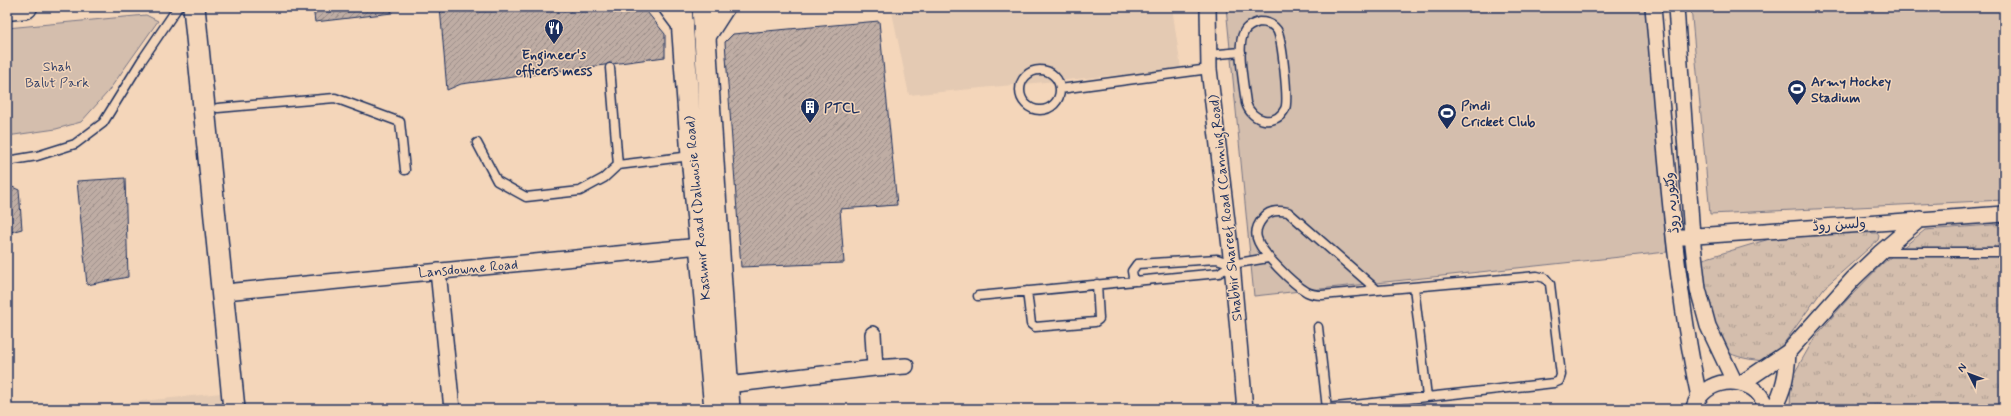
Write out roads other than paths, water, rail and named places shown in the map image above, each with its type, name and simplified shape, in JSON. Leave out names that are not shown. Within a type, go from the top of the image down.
[{"type":"highway","points":[[7,9],[26,7]]},
{"type":"highway","points":[[705,35],[723,7]]},
{"type":"main road","points":[[194,7],[234,409]]},
{"type":"main road","points":[[207,7],[236,291],[246,409]]},
{"type":"main road","name":"Kashmir Road (Dalhousie Road)","points":[[703,7],[729,409]]},
{"type":"main road","name":"Kashmir Road (Dalhousie Road)","points":[[678,12],[714,409]]},
{"type":"street","name":"Shabbir Shareef Road (Canning Road)","points":[[1208,7],[1208,62],[1232,264],[1245,409]]},
{"type":"street","name":"وکٹوریہ روڈ","points":[[1653,7],[1674,238],[1693,405]]},
{"type":"street","name":"وکٹوریہ روڈ","points":[[1676,7],[1692,236],[1698,289],[1708,326],[1738,382]]},
{"type":"street","name":"ولسن روڈ","points":[[1674,238],[2004,214]]},
{"type":"street","points":[[1738,382],[1788,352],[1853,279],[1881,252],[1920,219]]},
{"type":"street","name":"Lansdowne Road","points":[[236,291],[700,246]]},
{"type":"street","points":[[438,271],[452,409]]},
{"type":"street","points":[[873,334],[875,368]]},
{"type":"street","points":[[1773,409],[1780,399],[1787,376],[1788,352]]},
{"type":"street","points":[[727,385],[875,368],[906,366]]},
{"type":"street","points":[[1693,405],[1708,388],[1721,382],[1738,382],[1755,391],[1764,403],[1766,409]]},
{"type":"lane","points":[[7,160],[37,156],[75,144],[103,123],[142,60],[178,7]]},
{"type":"lane","points":[[1259,22],[1269,23],[1280,35],[1287,104],[1280,115],[1275,119],[1263,120],[1256,118],[1248,110],[1241,52],[1244,31],[1252,24],[1259,22]]},
{"type":"lane","points":[[1060,89],[1208,62],[1241,52]]},
{"type":"lane","points":[[610,68],[618,165]]},
{"type":"lane","points":[[1041,70],[1053,74],[1058,81],[1060,89],[1059,97],[1054,104],[1047,109],[1038,110],[1030,108],[1024,103],[1020,95],[1020,86],[1023,78],[1029,72],[1041,70]]},
{"type":"lane","points":[[218,108],[335,98],[400,122],[405,170]]},
{"type":"lane","points":[[477,144],[497,181],[526,197],[580,191],[604,178],[618,165],[692,156]]},
{"type":"lane","points":[[1318,327],[1327,409],[1554,383],[1559,381],[1561,375],[1550,284],[1544,278],[1537,276],[1322,295],[1308,293],[1268,258],[1256,237],[1259,223],[1265,215],[1274,211],[1288,212],[1377,290]]},
{"type":"lane","points":[[1881,252],[2004,252]]},
{"type":"lane","points":[[978,296],[1219,273],[1232,264],[1268,258]]},
{"type":"lane","points":[[1137,282],[1133,277],[1132,271],[1137,264],[1216,259],[1232,264]]},
{"type":"lane","points":[[1027,291],[1031,324],[1035,327],[1095,322],[1099,319],[1098,284]]},
{"type":"lane","points":[[1414,287],[1427,397]]},
{"type":"place","name":"Engineer's officers mess","points":[[554,45]]},
{"type":"place","name":"Army Hockey Stadium","points":[[1797,106]]},
{"type":"place","name":"PTCL","points":[[810,124]]},
{"type":"place","name":"Pindi Cricket Club","points":[[1447,130]]},
{"type":"park label","name":"Shah Balut Park","points":[[57,74]]}]
